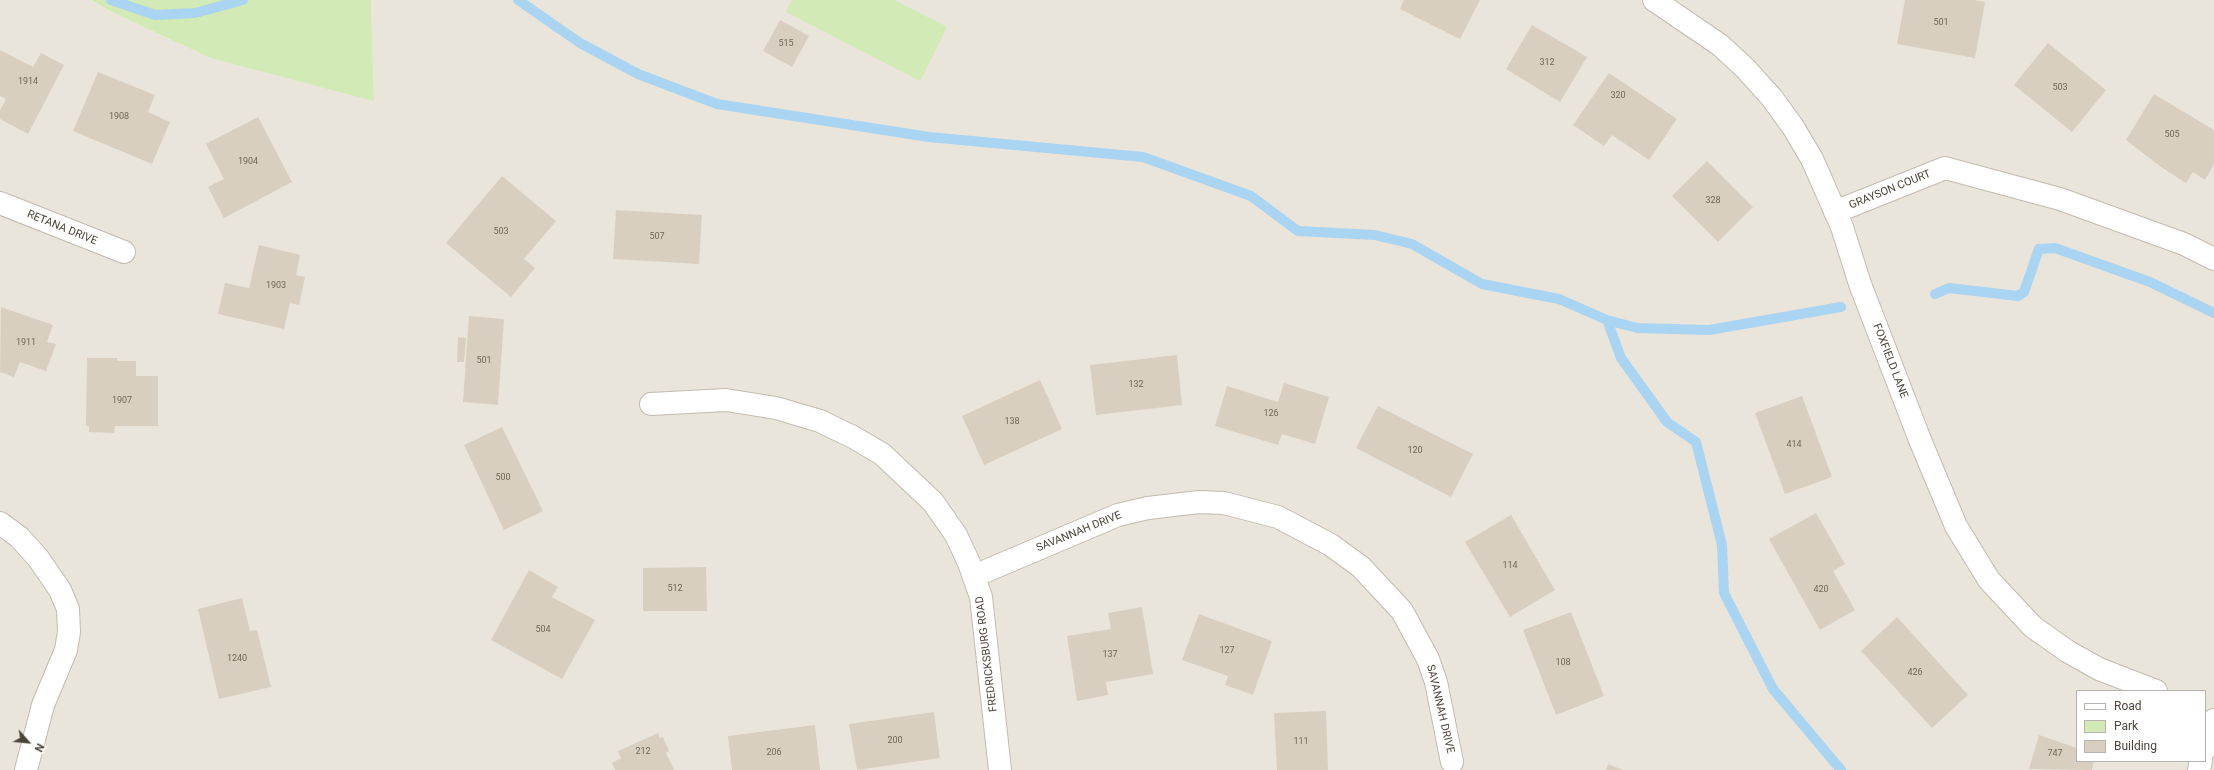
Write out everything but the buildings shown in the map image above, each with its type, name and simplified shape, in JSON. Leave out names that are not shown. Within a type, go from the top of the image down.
[{"type":"street","name":"FOXFIELD LANE","points":[[1654,0],[1720,45],[1746,68],[1772,98],[1812,159],[1834,212],[1920,440],[1956,526],[1989,580],[2033,628],[2067,651],[2099,668],[2154,690]]},
{"type":"street","name":"GRAYSON COURT","points":[[1834,212],[1945,168],[2060,199],[2184,244],[2214,259]]},
{"type":"street","name":"RETANA DRIVE","points":[[0,203],[124,252]]},
{"type":"street","name":"FREDRICKSBURG ROAD","points":[[651,404],[726,400],[776,408],[820,421],[853,437],[882,454],[933,502],[956,535],[981,596],[1000,770]]},
{"type":"street","name":"SAVANNAH DRIVE","points":[[974,576],[1118,515],[1148,508],[1199,502],[1224,503],[1278,517],[1331,545],[1361,567],[1402,611],[1417,636],[1432,671],[1452,762]]},
{"type":"street","points":[[0,523],[19,537],[38,558],[60,590],[68,610],[69,632],[66,650],[43,705],[26,770]]},
{"type":"street","points":[[2206,746],[2214,720]]},
{"type":"shaded area","points":[[0,0],[90,0],[210,58],[374,100],[371,0],[2214,0],[2214,770],[0,770]]},
{"type":"green space","points":[[91,0],[371,0],[374,101],[210,58],[108,10]]},
{"type":"green space","points":[[792,0],[894,0],[947,27],[920,81],[786,12]]},
{"type":"waterway","points":[[111,0],[155,15],[195,13],[243,0]]},
{"type":"waterway","points":[[518,0],[580,43],[638,74],[717,104],[929,137],[1143,157],[1251,196],[1298,231],[1375,235],[1412,244],[1482,284],[1559,299],[1607,320],[1637,328],[1709,330],[1841,307]]},
{"type":"waterway","points":[[1935,294],[1949,288],[2018,296],[2024,292],[2039,249],[2055,248],[2150,282],[2214,313]]},
{"type":"waterway","points":[[1607,320],[1621,358],[1667,422],[1696,442],[1722,545],[1724,593],[1773,689],[1841,770]]}]
